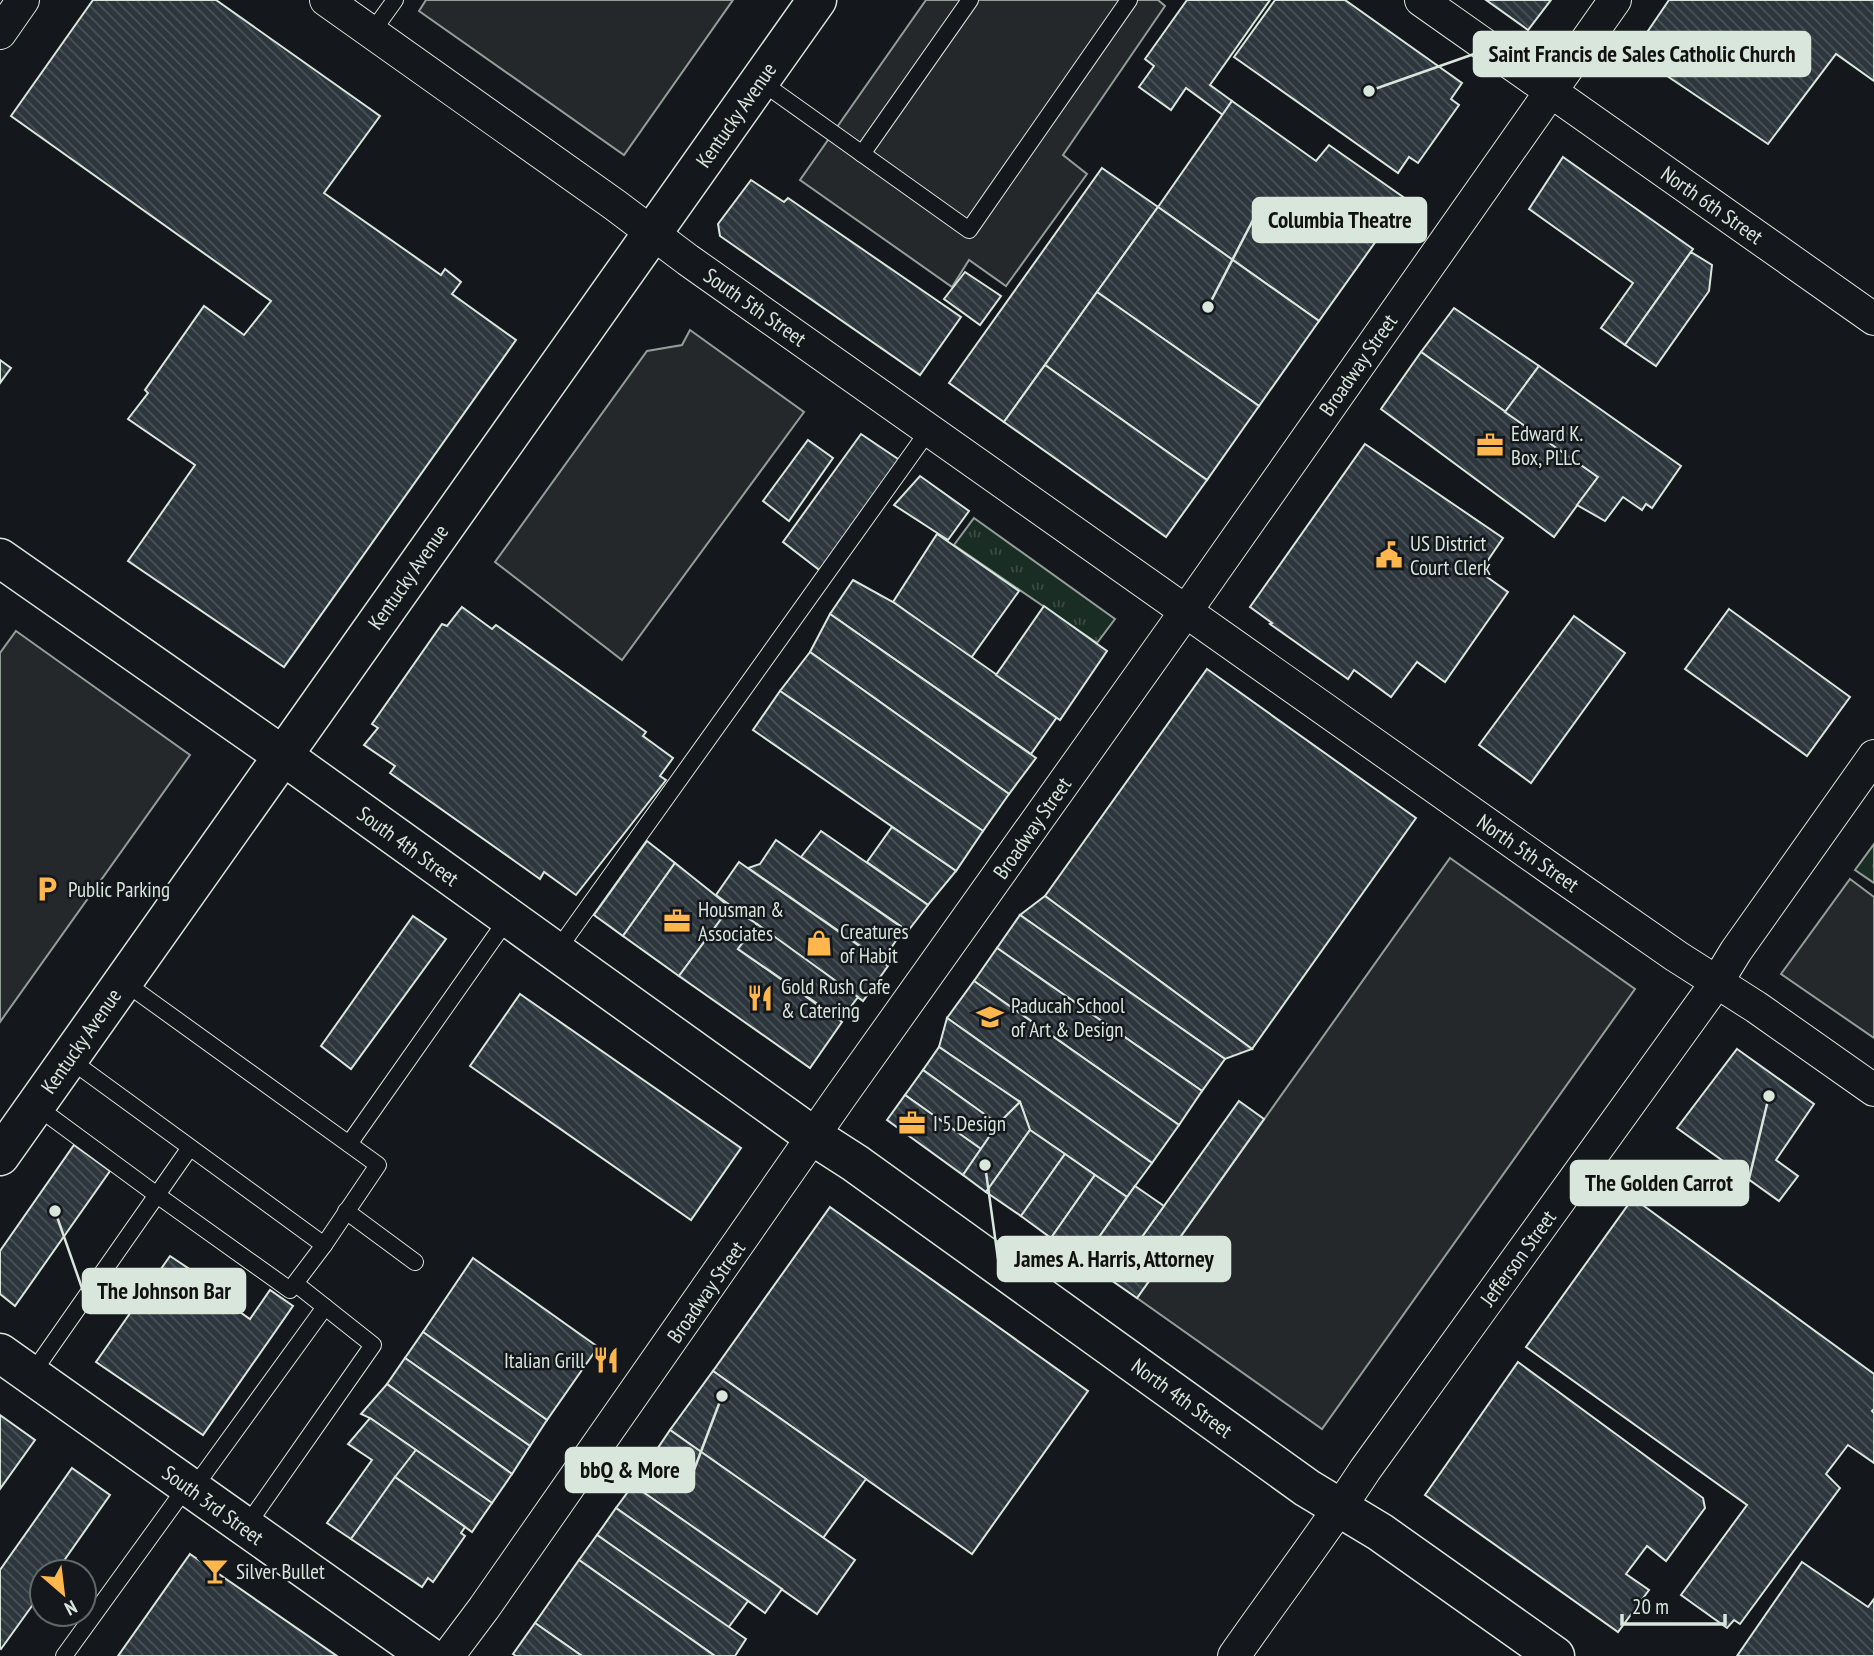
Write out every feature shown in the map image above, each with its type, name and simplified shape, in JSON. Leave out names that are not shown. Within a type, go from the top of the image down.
[{"type":"main road","name":"Kentucky Avenue","points":[[0,1156],[817,0]]},
{"type":"main road","name":"South 4th Street","points":[[0,558],[282,755],[813,1136]]},
{"type":"main road","name":"North 4th Street","points":[[813,1136],[855,1163],[1307,1488],[1380,1532],[1555,1656]]},
{"type":"main road","name":"South 3rd Street","points":[[0,1353],[428,1656]]},
{"type":"street","points":[[0,33],[23,0]]},
{"type":"street","name":"South 5th Street","points":[[326,0],[1186,611]]},
{"type":"street","name":"North 6th Street","points":[[1421,0],[1874,319]]},
{"type":"street","name":"Broadway Street","points":[[448,1656],[1615,0]]},
{"type":"street","name":"North 5th Street","points":[[1186,611],[1676,956],[1756,1007],[1874,1090]]},
{"type":"street","name":"Jefferson Street","points":[[1234,1656],[1717,982],[1874,756]]},
{"type":"lane","points":[[372,32],[395,0]]},
{"type":"lane","points":[[862,154],[970,0]]},
{"type":"lane","points":[[760,81],[970,230],[1129,0]]},
{"type":"lane","points":[[556,952],[929,429]]},
{"type":"lane","points":[[349,1144],[508,918]]},
{"type":"lane","points":[[36,1105],[290,1290],[324,1245],[378,1165],[124,982]]},
{"type":"lane","points":[[68,1059],[324,1245]]},
{"type":"lane","points":[[31,1375],[189,1149]]},
{"type":"lane","points":[[346,1211],[415,1262]]},
{"type":"lane","points":[[245,1528],[373,1345],[296,1284]]},
{"type":"lane","points":[[64,1656],[325,1307]]},
{"type":"green space","points":[[974,518],[1115,619],[1097,643],[954,545]]},
{"type":"green space","points":[[1874,844],[1874,883],[1855,870]]},
{"type":"shaded area","points":[[426,0],[733,0],[624,155],[419,11]]},
{"type":"shaded area","points":[[926,0],[1158,0],[1165,6],[1063,155],[1087,174],[1006,286],[969,260],[952,287],[800,180]]},
{"type":"shaded area","points":[[690,330],[804,412],[622,660],[495,562],[647,351],[682,345]]},
{"type":"shaded area","name":"Public Parking","points":[[16,631],[190,755],[0,1022],[0,653]]},
{"type":"shaded area","points":[[1450,858],[1635,989],[1322,1429],[1137,1298]]},
{"type":"shaded area","points":[[1850,879],[1874,897],[1874,1038],[1781,974]]},
{"type":"building","points":[[93,0],[216,0],[380,116],[324,193],[441,275],[445,269],[461,282],[452,294],[516,340],[284,667],[128,561],[195,465],[128,419],[204,306],[244,335],[271,301],[11,116]]},
{"type":"building","points":[[1187,0],[1270,0],[1210,85],[1232,101],[1223,115],[1186,88],[1171,110],[1139,87],[1154,66],[1145,59]]},
{"type":"building","points":[[1275,0],[1345,0],[1462,83],[1451,99],[1459,105],[1418,163],[1409,157],[1398,173],[1234,57]]},
{"type":"building","points":[[1486,0],[1551,0],[1528,30]]},
{"type":"building","points":[[1669,0],[1874,0],[1874,81],[1836,54],[1768,144],[1633,53]]},
{"type":"building","points":[[1232,101],[1316,161],[1329,145],[1406,199],[1319,321],[1158,207]]},
{"type":"building","points":[[1563,157],[1693,249],[1625,345],[1601,328],[1633,283],[1529,209]]},
{"type":"building","points":[[1102,168],[1158,207],[1004,422],[949,383]]},
{"type":"building","points":[[751,180],[784,202],[788,198],[961,317],[920,375],[720,236],[718,224]]},
{"type":"building","points":[[1158,207],[1319,321],[1259,406],[1097,292]]},
{"type":"building","points":[[1691,252],[1712,265],[1709,291],[1656,366],[1625,345]]},
{"type":"building","points":[[965,272],[1001,296],[980,325],[944,299]]},
{"type":"building","points":[[1097,292],[1259,406],[1207,480],[1045,365]]},
{"type":"building","points":[[1454,308],[1539,366],[1505,412],[1421,352]]},
{"type":"building","name":"Edward K. Box, PLLC","points":[[1421,352],[1598,477],[1554,537],[1381,409]]},
{"type":"building","points":[[0,360],[11,368],[0,383]]},
{"type":"building","points":[[1045,365],[1207,480],[1166,537],[1004,422]]},
{"type":"building","points":[[1539,366],[1681,466],[1652,508],[1646,504],[1642,510],[1623,497],[1605,521],[1577,505],[1598,477],[1505,412]]},
{"type":"building","points":[[861,434],[901,461],[822,572],[783,542]]},
{"type":"building","points":[[808,440],[833,458],[789,521],[763,501]]},
{"type":"building","name":"US District Court Clerk","points":[[1365,444],[1503,538],[1480,572],[1508,592],[1445,682],[1417,662],[1391,697],[1354,670],[1348,679],[1250,607]]},
{"type":"building","points":[[920,476],[969,511],[948,540],[894,505]]},
{"type":"building","points":[[937,534],[1019,591],[971,658],[893,602]]},
{"type":"building","points":[[853,580],[893,602],[1057,717],[1031,754],[830,614]]},
{"type":"building","points":[[1044,606],[1107,651],[1060,720],[996,675]]},
{"type":"building","points":[[462,607],[492,629],[496,625],[646,732],[643,736],[673,758],[660,776],[666,780],[576,895],[544,872],[540,879],[390,773],[395,766],[364,745],[378,728],[372,724],[442,624],[447,626]]},
{"type":"building","points":[[1729,609],[1850,697],[1807,756],[1685,669]]},
{"type":"building","points":[[830,614],[1036,758],[1009,794],[810,652]]},
{"type":"building","points":[[1574,616],[1625,653],[1531,783],[1479,745]]},
{"type":"building","points":[[810,652],[1009,794],[983,831],[780,691]]},
{"type":"building","points":[[1207,669],[1416,818],[1252,1049],[1045,896]]},
{"type":"building","points":[[780,691],[983,831],[956,871],[753,730]]},
{"type":"building","points":[[892,827],[956,871],[928,905],[867,862]]},
{"type":"building","points":[[821,831],[928,905],[908,931],[801,857]]},
{"type":"building","points":[[776,840],[904,929],[882,961],[748,868],[760,864]]},
{"type":"building","points":[[647,841],[675,863],[623,936],[594,915]]},
{"type":"building","name":"Creatures of Habit","points":[[739,862],[888,966],[863,1001],[716,895]]},
{"type":"building","name":"Housman & Associates","points":[[675,863],[730,907],[679,976],[623,936]]},
{"type":"building","points":[[1045,896],[1252,1049],[1225,1059],[1020,915]]},
{"type":"building","name":"Gold Rush Cafe & Catering","points":[[730,907],[757,924],[738,949],[842,1022],[810,1068],[679,976]]},
{"type":"building","points":[[1020,915],[1225,1059],[1202,1091],[997,948]]},
{"type":"building","points":[[413,916],[446,939],[351,1069],[321,1046]]},
{"type":"building","points":[[757,924],[858,997],[841,1020],[738,949]]},
{"type":"building","points":[[997,948],[1202,1091],[1179,1125],[974,981]]},
{"type":"building","points":[[974,981],[1179,1125],[1152,1163],[947,1018]]},
{"type":"building","points":[[520,994],[741,1148],[691,1220],[470,1066]]},
{"type":"building","points":[[947,1018],[1152,1163],[1127,1197],[1030,1130],[1020,1102],[939,1047]]},
{"type":"building","points":[[939,1047],[1020,1102],[998,1124],[923,1070]]},
{"type":"building","points":[[1737,1049],[1814,1104],[1776,1160],[1798,1176],[1779,1201],[1677,1128]]},
{"type":"building","points":[[923,1070],[998,1124],[981,1149],[905,1095]]},
{"type":"building","points":[[905,1095],[981,1149],[963,1175],[887,1120]]},
{"type":"building","points":[[1239,1101],[1264,1119],[1137,1298],[1111,1280]]},
{"type":"building","points":[[1020,1102],[1030,1130],[986,1192],[963,1175],[998,1124]]},
{"type":"building","points":[[1030,1130],[1065,1154],[1021,1216],[986,1192]]},
{"type":"building","points":[[74,1145],[110,1171],[15,1306],[0,1294],[0,1251]]},
{"type":"building","points":[[1065,1154],[1095,1175],[1051,1238],[1021,1216]]},
{"type":"building","points":[[1095,1175],[1127,1197],[1083,1260],[1051,1238]]},
{"type":"building","points":[[1135,1186],[1164,1206],[1111,1280],[1083,1260]]},
{"type":"building","points":[[1633,1198],[1874,1374],[1874,1463],[1848,1445],[1826,1474],[1840,1488],[1740,1624],[1734,1620],[1727,1628],[1681,1595],[1747,1505],[1526,1347]]},
{"type":"building","points":[[830,1207],[1088,1391],[972,1554],[713,1371]]},
{"type":"building","points":[[170,1256],[197,1274],[193,1279],[250,1319],[270,1290],[293,1306],[203,1435],[96,1362]]},
{"type":"building","points":[[473,1258],[598,1347],[547,1420],[423,1332]]},
{"type":"building","points":[[423,1332],[547,1420],[530,1446],[405,1358]]},
{"type":"building","points":[[405,1358],[530,1446],[512,1474],[387,1384]]},
{"type":"building","points":[[1518,1362],[1703,1498],[1705,1508],[1666,1561],[1647,1546],[1626,1574],[1649,1590],[1618,1632],[1425,1495]]},
{"type":"building","points":[[713,1371],[866,1479],[823,1538],[670,1430]]},
{"type":"building","points":[[387,1384],[512,1474],[492,1503],[361,1414]]},
{"type":"building","points":[[0,1415],[35,1440],[0,1489]]},
{"type":"building","points":[[370,1418],[416,1450],[351,1539],[327,1523],[372,1460],[348,1444]]},
{"type":"building","points":[[670,1430],[855,1560],[817,1614],[633,1485]]},
{"type":"building","points":[[416,1450],[492,1503],[472,1532],[395,1477]]},
{"type":"building","points":[[72,1468],[110,1495],[66,1558],[28,1558],[28,1611],[1,1649],[0,1570]]},
{"type":"building","points":[[395,1477],[465,1527],[461,1533],[465,1536],[433,1582],[428,1578],[422,1587],[351,1539]]},
{"type":"building","points":[[633,1485],[782,1589],[765,1613],[616,1508]]},
{"type":"building","points":[[616,1508],[748,1601],[728,1628],[597,1535]]},
{"type":"building","points":[[597,1535],[746,1639],[735,1656],[715,1656],[579,1560]]},
{"type":"building","points":[[190,1554],[337,1656],[118,1656]]},
{"type":"building","points":[[579,1560],[715,1656],[582,1656],[535,1623]]},
{"type":"building","points":[[1802,1562],[1868,1607],[1874,1599],[1874,1656],[1737,1656]]},
{"type":"building","points":[[535,1623],[582,1656],[513,1654]]},
{"type":"place","name":"Saint Francis de Sales Catholic Church","points":[[1369,91]]},
{"type":"place","name":"Columbia Theatre","points":[[1208,307]]},
{"type":"place","name":"Edward K. Box, PLLC","points":[[1490,445]]},
{"type":"place","name":"US District Court Clerk","points":[[1389,555]]},
{"type":"place","name":"Public Parking","points":[[47,889]]},
{"type":"place","name":"Housman & Associates","points":[[677,921]]},
{"type":"place","name":"Creatures of Habit","points":[[819,943]]},
{"type":"place","name":"Gold Rush Cafe & Catering","points":[[760,998]]},
{"type":"place","name":"Paducah School of Art & Design","points":[[990,1017]]},
{"type":"place","name":"The Golden Carrot","points":[[1769,1096]]},
{"type":"place","name":"I 5 Design","points":[[912,1123]]},
{"type":"place","name":"James A. Harris, Attorney","points":[[985,1165]]},
{"type":"place","name":"The Johnson Bar","points":[[55,1211]]},
{"type":"place","name":"Italian Grill","points":[[606,1360]]},
{"type":"place","name":"bbQ & More","points":[[722,1396]]},
{"type":"place","name":"Silver Bullet","points":[[215,1571]]}]
